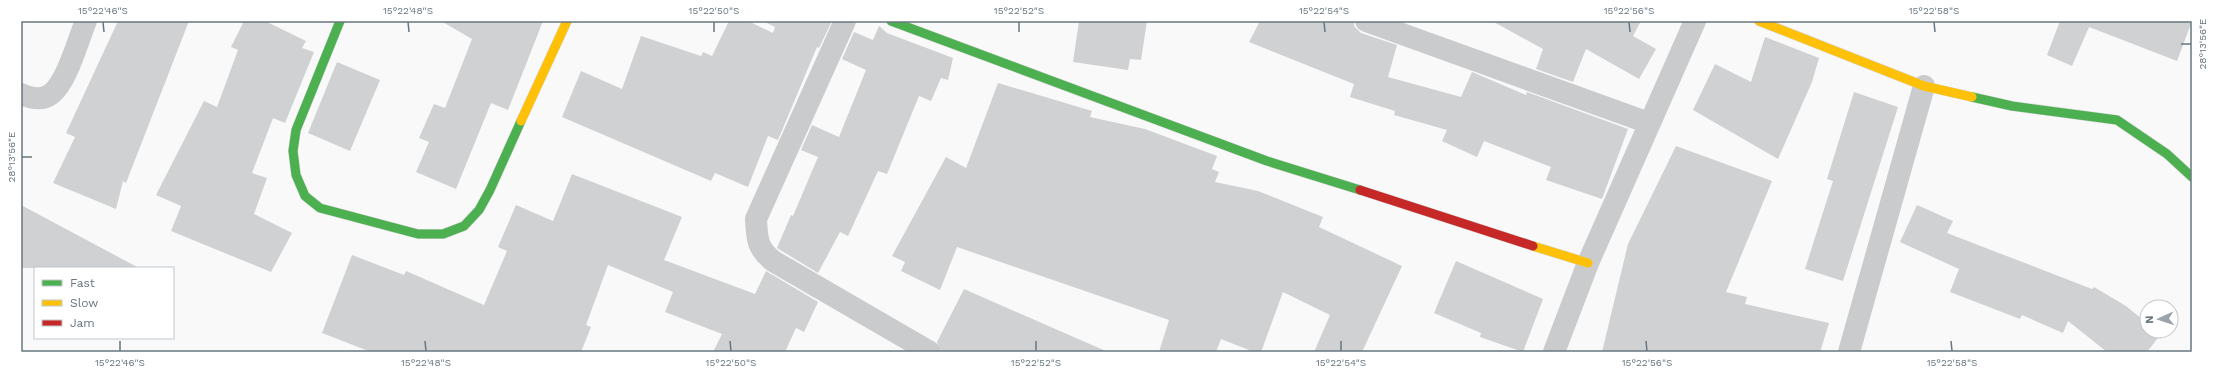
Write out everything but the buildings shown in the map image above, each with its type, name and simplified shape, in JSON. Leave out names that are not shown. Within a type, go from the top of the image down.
[{"type":"street","points":[[21,94],[36,99],[50,95],[60,85],[86,21]]},
{"type":"street","points":[[340,21],[296,130],[293,151],[296,175],[305,196],[320,208],[418,234],[442,234],[464,226],[479,210],[494,183],[567,21]]},
{"type":"street","points":[[845,21],[756,219],[757,240],[763,253],[773,261],[930,352]]},
{"type":"street","points":[[891,21],[1267,161],[1588,263]]},
{"type":"street","points":[[1554,352],[1588,263],[1695,21]]},
{"type":"street","points":[[1759,21],[1924,86],[2012,106],[2117,120],[2167,154],[2192,177]]},
{"type":"street","points":[[1374,22],[1649,123]]},
{"type":"street","points":[[1849,352],[1924,86]]},
{"type":"traffic: fast","points":[[340,21],[296,130],[293,151],[296,175],[305,196],[320,208],[418,234],[443,234],[464,226],[479,210],[490,190],[521,121]]},
{"type":"traffic: fast","points":[[891,21],[1267,161],[1360,190]]},
{"type":"traffic: fast","points":[[1972,97],[2012,106],[2117,120],[2167,154],[2192,177]]},
{"type":"traffic: slow","points":[[521,121],[567,21]]},
{"type":"traffic: slow","points":[[1759,21],[1924,86],[1972,97]]},
{"type":"traffic: slow","points":[[1533,246],[1588,263]]},
{"type":"traffic: jam","points":[[1360,190],[1533,246]]}]
